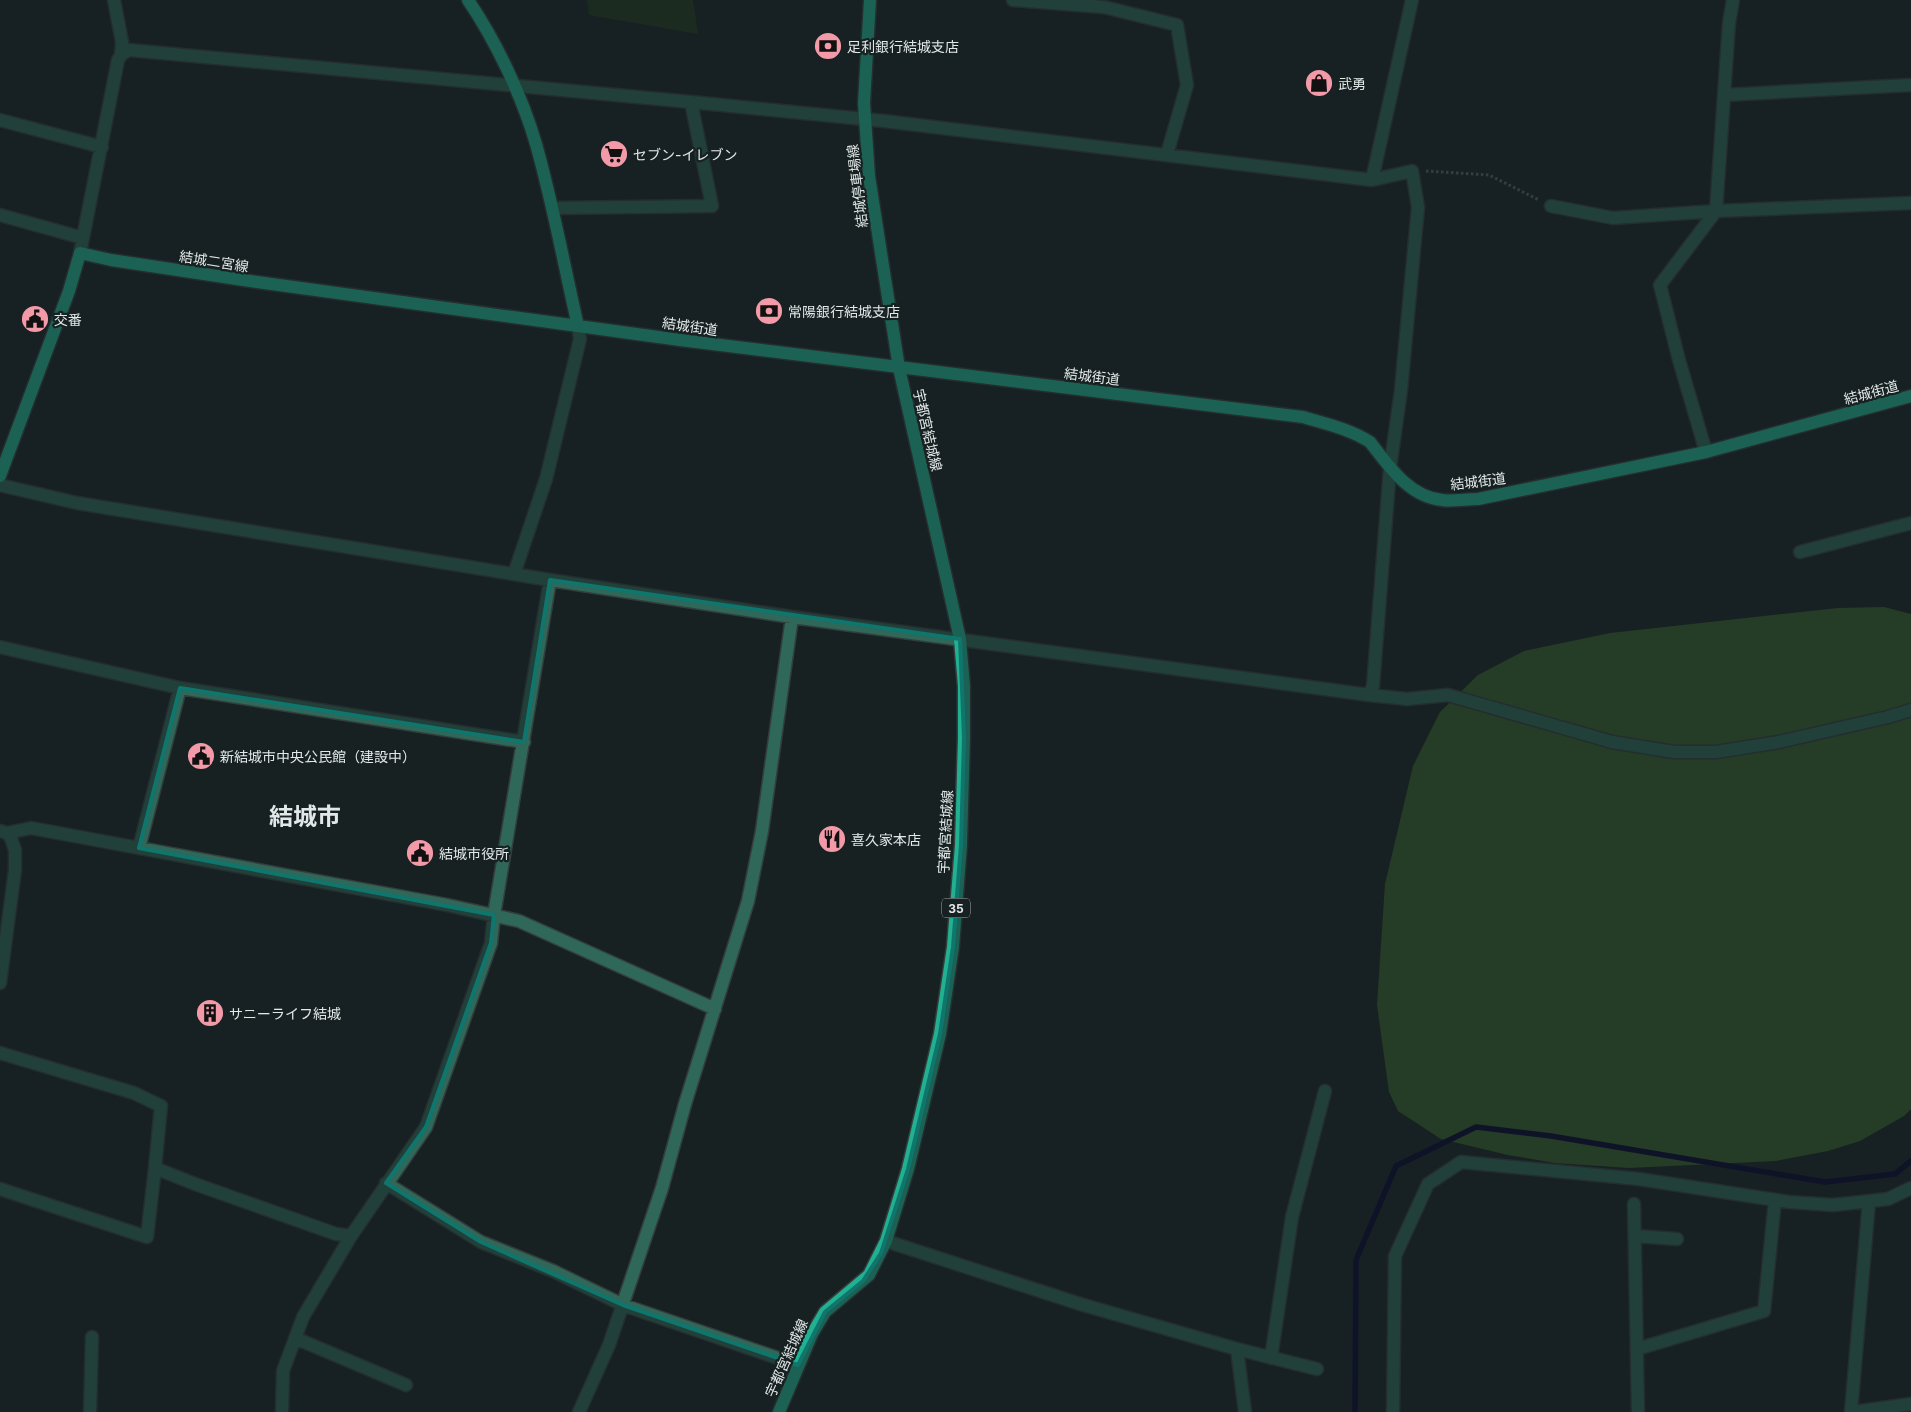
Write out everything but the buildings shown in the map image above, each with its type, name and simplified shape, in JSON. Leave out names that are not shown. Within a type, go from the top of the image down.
[{"type":"main road","points":[[468,0],[492,38],[514,85],[536,142],[578,326]]},
{"type":"main road","name":"結城停車場線","points":[[870,0],[864,120],[876,224],[899,368]]},
{"type":"main road","points":[[0,476],[65,300],[80,253]]},
{"type":"main road","name":"結城二宮線","points":[[80,253],[111,260],[257,282],[578,326]]},
{"type":"main road","name":"結城街道","points":[[578,326],[899,368],[1303,417],[1353,432],[1370,442],[1408,487],[1421,494],[1441,500],[1468,499],[1706,452],[1911,396]]},
{"type":"main road","name":"宇都宮結城線","points":[[779,1412],[812,1334],[825,1312],[869,1274],[886,1241],[908,1169],[940,1034],[953,947],[960,845],[964,738],[964,686],[960,639],[899,368]]},
{"type":"street","points":[[80,253],[121,55],[122,42],[114,0]]},
{"type":"street","points":[[1014,0],[1104,7],[1177,25],[1188,85],[1167,154]]},
{"type":"street","points":[[1372,180],[1412,0]]},
{"type":"street","points":[[1706,452],[1679,360],[1660,284],[1716,211],[1729,24],[1733,0]]},
{"type":"street","points":[[121,55],[129,50],[691,102],[1167,154],[1372,180],[1412,171],[1418,207],[1401,390],[1390,468],[1373,686],[1369,695]]},
{"type":"street","points":[[1724,95],[1911,85]]},
{"type":"street","points":[[552,208],[712,206],[691,102]]},
{"type":"street","points":[[0,120],[102,147]]},
{"type":"street","points":[[1551,206],[1613,218],[1716,211],[1911,203]]},
{"type":"street","points":[[0,215],[83,238]]},
{"type":"street","points":[[514,574],[546,479],[580,339],[578,326]]},
{"type":"street","points":[[0,486],[77,502],[550,580],[792,617],[1369,695],[1407,699],[1448,695],[1612,742],[1682,752],[1716,752],[1779,742],[1911,710]]},
{"type":"street","points":[[1800,552],[1911,523]]},
{"type":"street","points":[[282,1412],[282,1371],[303,1317],[351,1236],[426,1127],[492,943],[494,915],[550,580]]},
{"type":"street","points":[[579,1412],[609,1345],[662,1188],[685,1104],[748,901],[762,831],[792,617]]},
{"type":"street","points":[[0,647],[180,688],[524,742]]},
{"type":"street","points":[[139,848],[180,688]]},
{"type":"street","points":[[3,832],[31,828],[519,921],[715,1009]]},
{"type":"street","points":[[0,983],[15,870],[15,850],[11,838],[3,832]]},
{"type":"street","points":[[0,1053],[134,1092],[161,1106],[147,1238],[0,1189]]},
{"type":"street","points":[[1271,1358],[1292,1217],[1325,1091]]},
{"type":"street","points":[[1393,1412],[1395,1256],[1428,1184],[1461,1162],[1639,1179],[1775,1200],[1833,1205],[1888,1199],[1911,1188]]},
{"type":"street","points":[[155,1168],[327,1230],[351,1236]]},
{"type":"street","points":[[386,1184],[482,1242],[553,1271],[623,1305],[798,1365]]},
{"type":"street","points":[[1637,1349],[1764,1311],[1775,1200]]},
{"type":"street","points":[[1869,1201],[1852,1412],[1911,1404]]},
{"type":"street","points":[[1634,1204],[1638,1412]]},
{"type":"street","points":[[1635,1236],[1677,1239]]},
{"type":"street","points":[[886,1241],[1080,1304],[1317,1370]]},
{"type":"street","points":[[90,1412],[92,1337]]},
{"type":"street","points":[[295,1338],[406,1385]]},
{"type":"street","points":[[1237,1349],[1245,1412]]},
{"type":"path","points":[[1412,171],[1489,175],[1551,206]]},
{"type":"highlighted area","points":[[550,580],[960,639],[964,738],[961,845],[953,947],[940,1034],[908,1169],[881,1253],[863,1281],[825,1312],[798,1365],[623,1305],[481,1242],[386,1183],[426,1127],[491,943],[494,915],[139,848],[180,688],[524,742]]},
{"type":"green space","points":[[587,0],[693,0],[698,34],[589,15]]},
{"type":"green space","points":[[1884,607],[1911,614],[1911,1109],[1904,1116],[1860,1141],[1828,1151],[1776,1161],[1629,1168],[1555,1163],[1508,1155],[1441,1139],[1398,1111],[1389,1092],[1377,1005],[1385,884],[1413,766],[1440,712],[1478,675],[1524,651],[1610,633],[1838,608]]},
{"type":"waterway","points":[[1355,1412],[1356,1260],[1396,1166],[1476,1127],[1551,1136],[1825,1182],[1895,1174],[1911,1161]]},
{"type":"place","name":"足利銀行結城支店","points":[[828,46]]},
{"type":"place","name":"武勇","points":[[1319,83]]},
{"type":"place","name":"セブン-イレブン","points":[[614,154]]},
{"type":"place","name":"常陽銀行結城支店","points":[[769,311]]},
{"type":"place","name":"交番","points":[[35,319]]},
{"type":"place","name":"新結城市中央公民館（建設中）","points":[[201,756]]},
{"type":"place","name":"喜久家本店","points":[[832,839]]},
{"type":"place","name":"結城市役所","points":[[420,853]]},
{"type":"place","name":"サニーライフ結城","points":[[210,1013]]},
{"type":"district","name":"結城市","points":[[305,816]]}]
